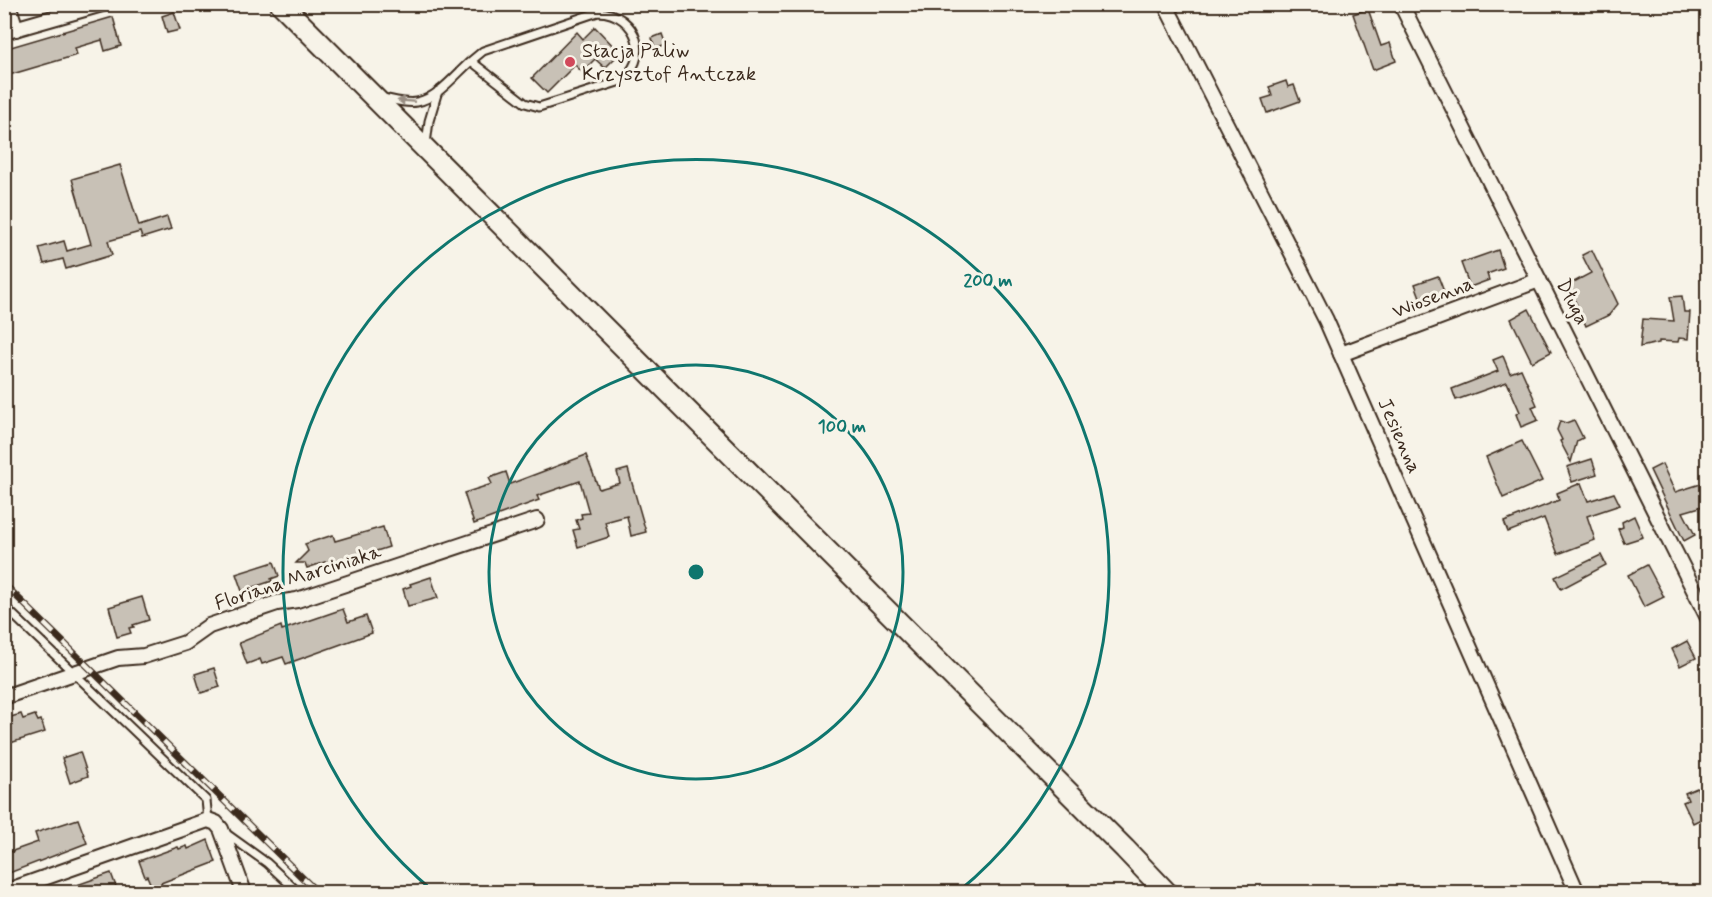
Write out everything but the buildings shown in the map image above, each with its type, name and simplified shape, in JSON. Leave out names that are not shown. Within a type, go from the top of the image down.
[{"type":"main road","points":[[280,4],[1166,892]]},
{"type":"street","points":[[9,4],[10,30],[102,4]]},
{"type":"street","name":"Jesienna","points":[[1165,4],[1341,354],[1577,892]]},
{"type":"street","name":"Długa","points":[[1401,4],[1707,618]]},
{"type":"street","name":"Wiosenna","points":[[1341,354],[1539,280]]},
{"type":"street","name":"Floriana Marciniaka","points":[[4,696],[118,658],[144,656],[185,643],[209,626],[277,603],[297,600],[537,520]]},
{"type":"street","points":[[4,892],[208,820],[216,823],[221,830],[244,892]]},
{"type":"lane","points":[[371,96],[417,102],[438,92],[471,61],[483,51],[598,12],[609,12],[626,21],[636,39],[638,54],[629,74],[618,82],[539,107],[525,103],[471,61]]},
{"type":"lane","points":[[426,150],[429,121],[438,92]]},
{"type":"lane","points":[[4,606],[206,800],[208,820]]},
{"type":"lane","points":[[221,830],[267,863],[298,892]]},
{"type":"railway","points":[[4,584],[317,892]]},
{"type":"place","name":"Stacja Paliw Krzysztof Antczak","points":[[570,62]]}]
